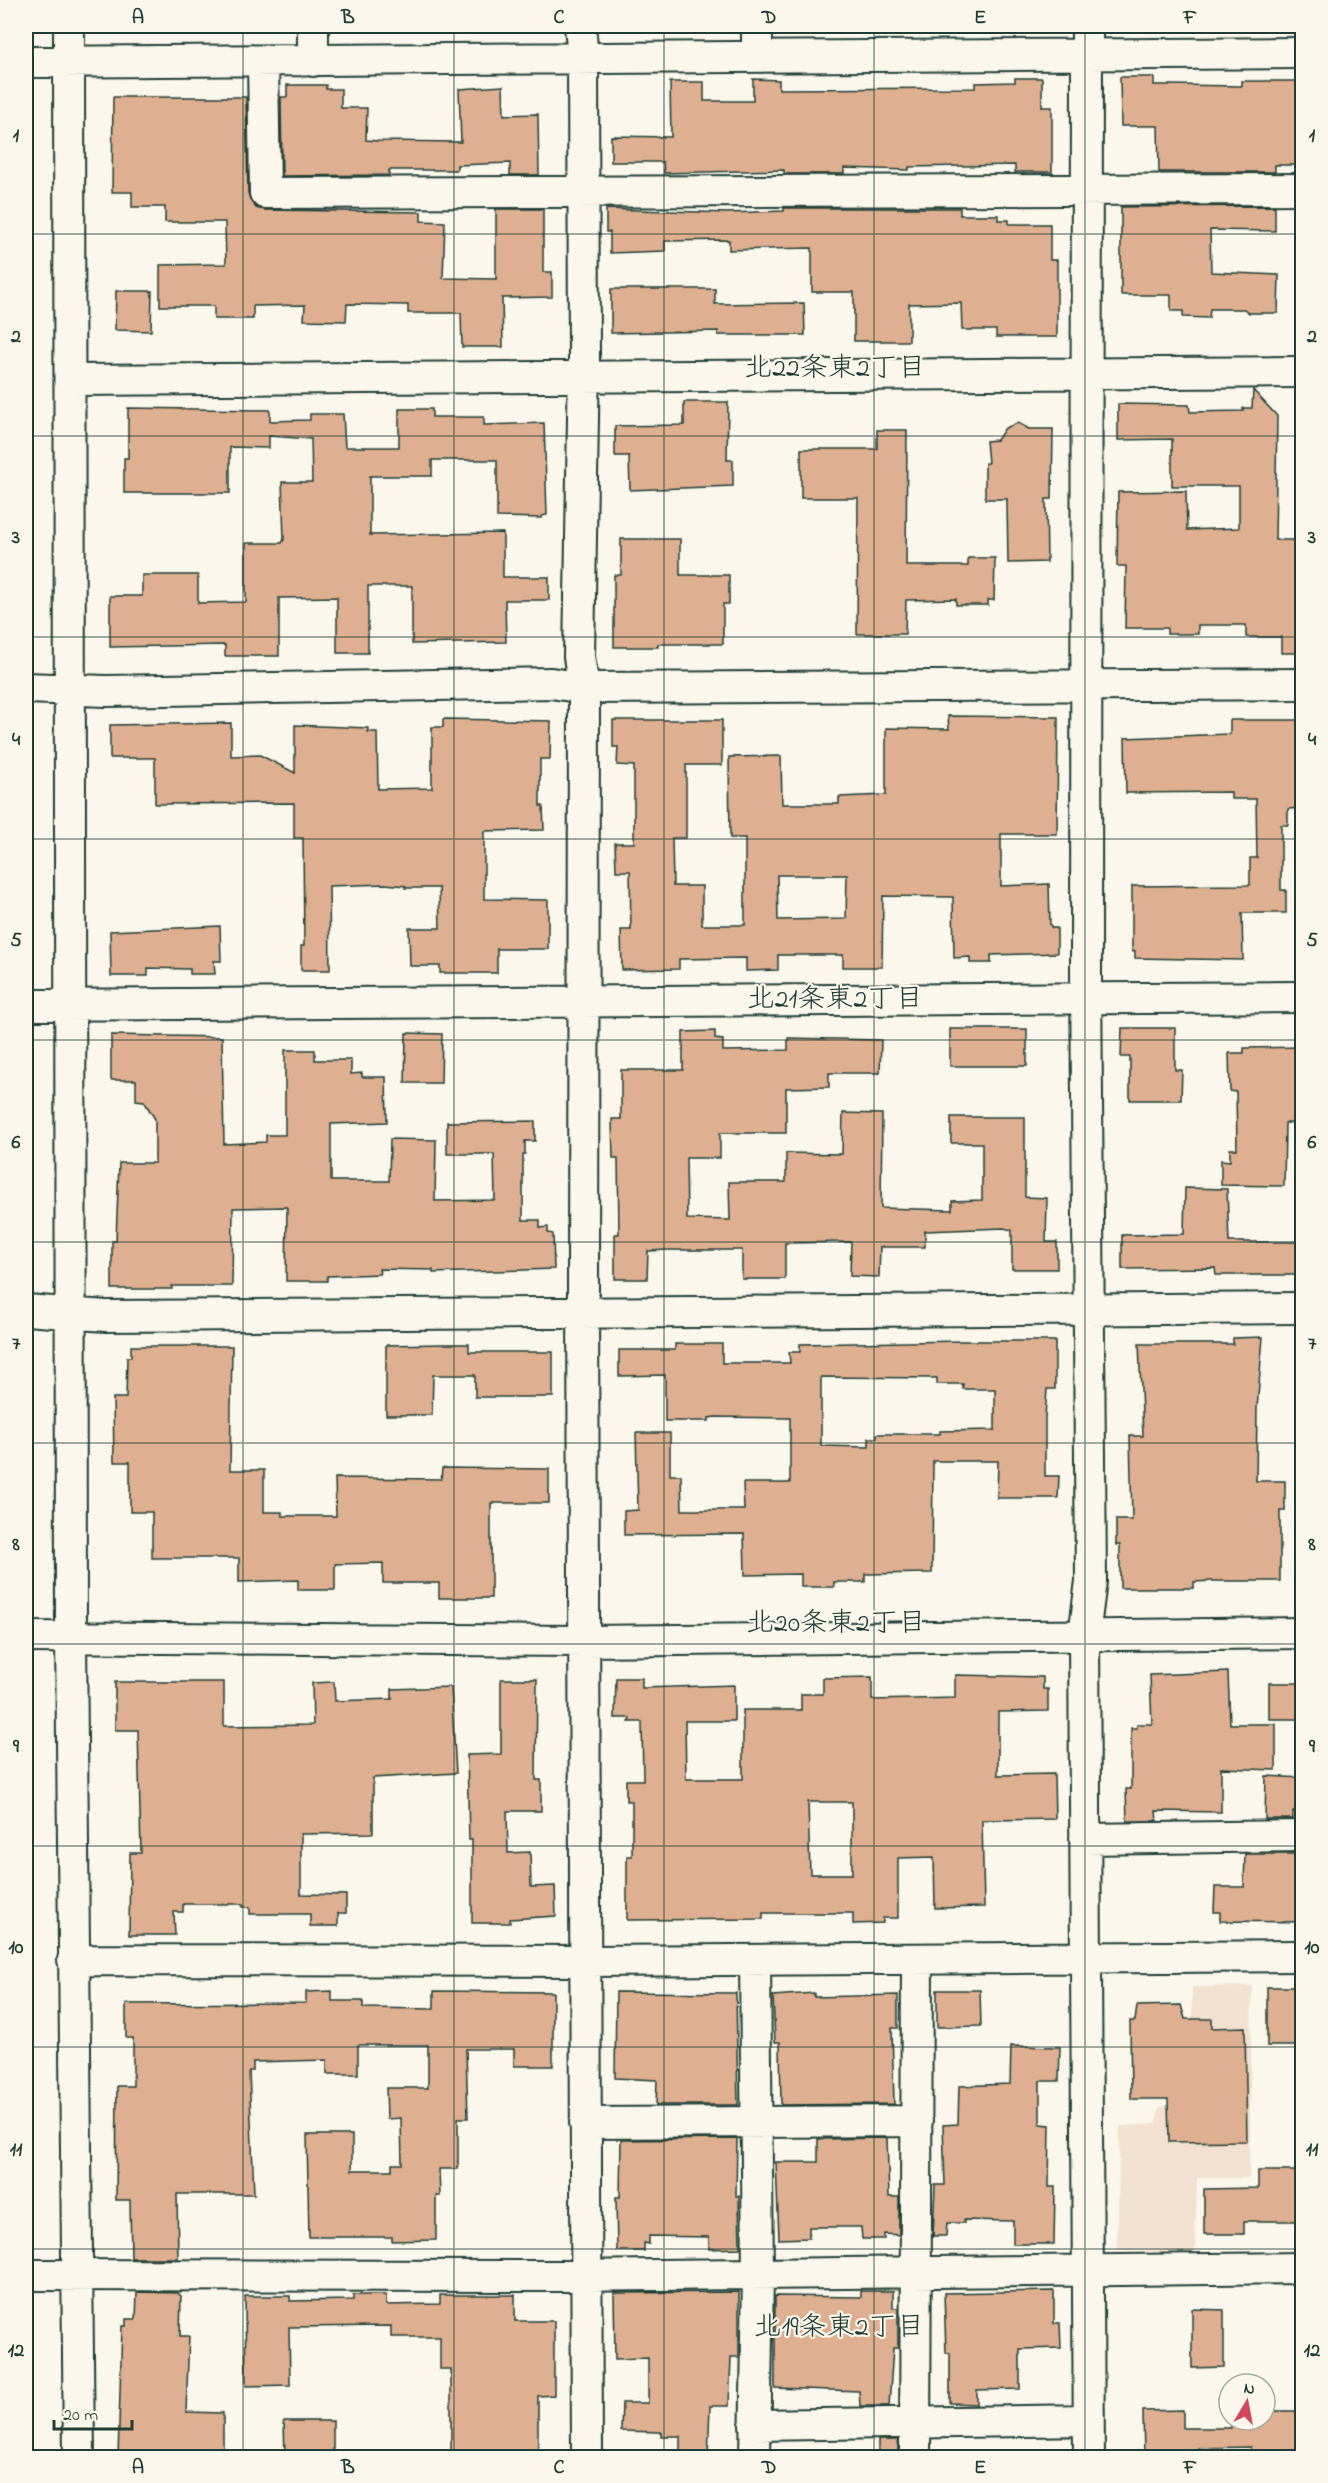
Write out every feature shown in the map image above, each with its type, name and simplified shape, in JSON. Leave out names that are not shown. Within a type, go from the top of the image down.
[{"type":"street","points":[[69,26],[71,1638],[79,2457]]},
{"type":"street","points":[[313,26],[313,61]]},
{"type":"street","points":[[580,26],[583,57],[584,192],[584,376],[579,657],[584,688],[583,1314],[586,1641],[587,2457]]},
{"type":"street","points":[[757,26],[757,55]]},
{"type":"street","points":[[26,62],[757,55],[1087,40],[1302,53]]},
{"type":"street","points":[[1087,40],[1086,685],[1091,1581],[1084,1636],[1088,1958],[1089,2457]]},
{"type":"street","points":[[263,61],[265,193],[1302,189]]},
{"type":"street","points":[[70,381],[1302,372]]},
{"type":"street","points":[[26,688],[106,691],[551,683],[584,688],[1302,684]]},
{"type":"street","points":[[26,1005],[1302,997]]},
{"type":"street","points":[[26,1310],[72,1315],[583,1314],[1302,1308]]},
{"type":"street","points":[[26,1637],[586,1641],[1302,1634]]},
{"type":"street","points":[[1085,1839],[1302,1836]]},
{"type":"street","points":[[73,1960],[586,1961],[1302,1956]]},
{"type":"street","points":[[915,2457],[917,1959]]},
{"type":"street","points":[[755,1960],[758,2274],[755,2457]]},
{"type":"street","points":[[585,2123],[917,2121]]},
{"type":"street","points":[[26,2275],[916,2274],[1302,2268]]},
{"type":"street","points":[[755,2425],[1088,2420]]},
{"type":"shaded area","points":[[1252,1986],[1249,2178],[1197,2178],[1195,2253],[1117,2250],[1120,2126],[1156,2124],[1159,2107],[1192,2105],[1192,1987]]},
{"type":"building","points":[[1120,77],[1154,77],[1154,85],[1242,86],[1242,81],[1302,81],[1302,165],[1275,165],[1275,172],[1159,172],[1158,126],[1121,126]]},
{"type":"building","points":[[1015,78],[1042,78],[1042,107],[1052,107],[1052,172],[1015,172],[1015,165],[909,167],[909,170],[844,168],[844,174],[784,174],[784,170],[664,173],[663,162],[611,162],[611,136],[671,137],[670,82],[704,82],[704,101],[753,101],[753,79],[779,80],[779,89],[975,88],[975,83],[1015,82]]},
{"type":"building","points":[[287,85],[326,85],[326,89],[341,89],[341,108],[367,108],[366,140],[461,142],[459,89],[503,86],[504,115],[538,114],[539,175],[510,175],[510,163],[457,165],[457,170],[389,170],[389,175],[282,176],[281,97],[287,97]]},
{"type":"building","points":[[113,97],[246,97],[248,193],[256,208],[421,212],[421,221],[445,222],[443,278],[496,279],[496,209],[543,209],[543,272],[552,272],[552,297],[502,298],[503,347],[462,347],[461,313],[408,313],[408,305],[347,304],[346,321],[304,320],[305,305],[253,306],[253,319],[214,319],[214,306],[160,306],[160,265],[226,264],[225,222],[165,222],[165,207],[132,207],[132,192],[112,192]]},
{"type":"building","points":[[1275,206],[1275,231],[1210,230],[1211,272],[1279,275],[1278,313],[1249,313],[1244,309],[1210,309],[1209,318],[1183,317],[1183,311],[1171,311],[1171,295],[1121,295],[1121,207]]},
{"type":"building","points":[[784,208],[960,208],[960,215],[998,215],[998,220],[1009,220],[1009,224],[1050,224],[1050,260],[1057,260],[1057,337],[996,337],[996,330],[962,330],[961,303],[909,304],[909,341],[854,341],[854,292],[812,292],[812,248],[729,250],[729,240],[665,241],[665,251],[610,253],[610,232],[606,232],[606,209],[728,213],[784,211]]},
{"type":"building","points":[[611,289],[715,289],[715,304],[804,303],[805,335],[718,335],[718,331],[611,333]]},
{"type":"building","points":[[116,291],[152,291],[151,331],[115,330]]},
{"type":"building","points":[[1253,390],[1277,416],[1275,540],[1302,540],[1302,653],[1281,653],[1281,637],[1246,637],[1246,625],[1198,625],[1198,634],[1167,634],[1167,628],[1125,628],[1126,566],[1117,566],[1118,492],[1186,491],[1187,530],[1239,528],[1239,486],[1172,486],[1172,439],[1118,440],[1118,404],[1189,405],[1190,412],[1243,411],[1243,408],[1252,408]]},
{"type":"building","points":[[684,402],[728,402],[727,460],[733,460],[733,486],[630,490],[629,456],[615,456],[615,426],[684,425]]},
{"type":"building","points":[[128,408],[270,410],[270,421],[310,420],[310,414],[343,414],[345,447],[399,447],[399,409],[432,409],[432,417],[484,417],[484,425],[544,423],[547,515],[542,518],[497,517],[497,460],[432,460],[432,476],[370,476],[370,535],[503,533],[503,577],[549,577],[549,600],[505,600],[506,642],[412,644],[412,586],[368,586],[368,653],[337,653],[337,597],[279,598],[279,656],[225,656],[225,645],[110,647],[110,596],[142,596],[142,575],[198,575],[198,603],[246,602],[246,543],[282,543],[284,539],[282,482],[312,482],[311,439],[269,436],[269,448],[230,447],[230,493],[124,493],[124,458],[128,458]]},
{"type":"building","points":[[1018,423],[1029,429],[1053,429],[1052,499],[1046,499],[1047,562],[1008,563],[1007,499],[985,499],[985,463],[988,463],[986,441],[997,440],[1005,428]]},
{"type":"building","points":[[877,430],[907,430],[906,566],[968,566],[968,558],[995,558],[994,600],[988,600],[988,605],[956,605],[956,599],[906,600],[905,634],[857,634],[858,498],[801,498],[801,449],[877,449]]},
{"type":"building","points":[[621,539],[680,539],[680,575],[729,575],[729,604],[723,604],[723,644],[614,647],[614,575],[621,575]]},
{"type":"building","points":[[948,716],[1058,717],[1057,834],[1001,834],[1001,886],[1049,884],[1050,925],[1052,928],[1057,928],[1057,953],[991,955],[991,963],[970,963],[970,957],[954,958],[953,897],[883,896],[882,967],[843,967],[843,955],[778,955],[778,970],[746,971],[746,958],[679,959],[679,969],[622,970],[621,930],[631,930],[630,871],[616,871],[615,843],[634,843],[634,766],[617,765],[618,747],[613,747],[613,720],[722,720],[722,765],[686,765],[686,838],[672,838],[673,886],[702,886],[702,925],[745,925],[745,838],[730,838],[729,757],[781,756],[782,804],[839,804],[839,797],[886,795],[886,728],[949,729]],"holes":[[[777,875],[847,875],[846,919],[778,920]]]},
{"type":"building","points":[[443,719],[551,721],[550,759],[540,759],[540,806],[543,806],[544,830],[484,831],[484,899],[548,900],[548,949],[497,949],[497,973],[440,973],[440,966],[410,966],[409,928],[440,928],[439,888],[405,888],[406,886],[385,884],[329,886],[330,970],[301,970],[301,946],[304,946],[303,838],[294,838],[294,803],[155,804],[155,758],[110,758],[110,725],[231,723],[231,756],[260,755],[295,773],[295,725],[368,728],[368,732],[377,732],[378,789],[432,788],[432,727],[443,727]]},
{"type":"building","points":[[1230,720],[1302,720],[1302,808],[1288,809],[1288,825],[1281,825],[1281,890],[1286,890],[1286,913],[1242,913],[1243,960],[1135,958],[1135,951],[1132,952],[1132,886],[1250,885],[1250,858],[1257,858],[1256,799],[1231,799],[1231,792],[1126,793],[1125,738],[1230,734]]},
{"type":"building","points":[[220,926],[221,961],[214,961],[215,974],[190,974],[190,969],[148,968],[148,976],[111,976],[110,931]]},
{"type":"building","points":[[1122,1028],[1175,1028],[1175,1070],[1182,1070],[1181,1100],[1130,1100],[1130,1057],[1121,1057]]},
{"type":"building","points":[[950,1029],[1027,1029],[1027,1066],[950,1066]]},
{"type":"building","points":[[715,1031],[715,1039],[723,1040],[723,1051],[788,1050],[788,1038],[881,1040],[880,1073],[829,1073],[829,1087],[786,1088],[786,1133],[720,1133],[720,1158],[686,1158],[687,1219],[730,1220],[729,1182],[786,1182],[786,1153],[842,1154],[843,1113],[882,1114],[881,1208],[952,1210],[952,1201],[982,1200],[982,1143],[951,1143],[951,1117],[1025,1117],[1025,1197],[1047,1198],[1046,1242],[1057,1242],[1057,1269],[1012,1269],[1012,1230],[1004,1228],[925,1231],[925,1247],[880,1247],[879,1277],[850,1276],[851,1242],[785,1243],[785,1279],[742,1279],[742,1250],[667,1250],[648,1251],[647,1279],[615,1279],[615,1234],[619,1234],[618,1158],[613,1158],[612,1119],[621,1119],[621,1070],[683,1070],[683,1032]]},
{"type":"building","points":[[406,1033],[442,1034],[441,1083],[405,1083]]},
{"type":"building","points":[[111,1035],[222,1037],[224,1144],[266,1142],[266,1135],[285,1135],[285,1050],[315,1050],[315,1060],[351,1060],[351,1074],[362,1073],[362,1077],[386,1077],[387,1122],[331,1124],[331,1181],[389,1181],[390,1139],[436,1140],[435,1201],[495,1200],[494,1154],[447,1154],[447,1122],[535,1121],[535,1141],[525,1141],[525,1154],[523,1154],[523,1220],[540,1220],[540,1228],[548,1227],[548,1233],[553,1234],[554,1269],[433,1273],[433,1270],[379,1269],[380,1274],[327,1276],[327,1281],[286,1281],[287,1207],[233,1208],[232,1286],[112,1289],[112,1241],[116,1241],[119,1163],[155,1163],[155,1119],[144,1101],[136,1100],[136,1080],[111,1080]]},
{"type":"building","points":[[1302,1047],[1302,1123],[1285,1123],[1284,1186],[1221,1185],[1221,1160],[1230,1161],[1230,1149],[1237,1149],[1236,1092],[1230,1091],[1229,1053],[1244,1053],[1244,1048]]},
{"type":"building","points":[[1185,1188],[1227,1189],[1229,1242],[1302,1242],[1302,1275],[1216,1275],[1215,1268],[1122,1269],[1122,1235],[1184,1234]]},
{"type":"building","points":[[1263,1337],[1257,1408],[1256,1481],[1285,1481],[1285,1511],[1280,1511],[1280,1581],[1194,1582],[1194,1588],[1120,1588],[1120,1545],[1116,1545],[1116,1520],[1132,1520],[1130,1436],[1143,1436],[1139,1344],[1233,1344],[1233,1338]]},
{"type":"building","points":[[1055,1341],[1055,1389],[1047,1389],[1045,1476],[1059,1476],[1058,1498],[997,1498],[998,1461],[933,1461],[932,1573],[865,1574],[865,1582],[834,1582],[834,1587],[801,1587],[801,1574],[745,1575],[744,1534],[624,1535],[624,1511],[638,1510],[636,1433],[670,1433],[670,1475],[681,1475],[682,1510],[744,1510],[743,1483],[790,1483],[790,1418],[715,1417],[709,1418],[709,1421],[665,1421],[665,1375],[619,1376],[619,1350],[675,1350],[675,1344],[722,1344],[722,1363],[790,1363],[789,1352],[800,1352],[800,1344]],"holes":[[[821,1377],[937,1378],[937,1384],[963,1384],[963,1389],[995,1389],[995,1430],[940,1431],[940,1434],[877,1434],[877,1438],[869,1438],[869,1447],[821,1446]]]},
{"type":"building","points":[[469,1344],[469,1352],[553,1352],[553,1397],[475,1397],[475,1375],[433,1375],[432,1415],[386,1415],[386,1345]]},
{"type":"building","points":[[131,1346],[232,1346],[230,1470],[264,1470],[264,1512],[282,1512],[282,1516],[336,1516],[335,1478],[441,1479],[442,1468],[549,1469],[549,1503],[491,1503],[491,1598],[439,1598],[439,1583],[383,1583],[383,1563],[335,1564],[335,1590],[298,1590],[298,1580],[239,1582],[239,1558],[152,1558],[152,1512],[130,1512],[130,1462],[114,1462],[113,1398],[126,1398],[127,1357],[131,1357]]},
{"type":"building","points":[[1228,1672],[1230,1724],[1276,1724],[1276,1770],[1221,1768],[1221,1812],[1156,1811],[1157,1821],[1127,1821],[1126,1789],[1131,1789],[1131,1728],[1137,1728],[1137,1724],[1152,1724],[1150,1675]]},
{"type":"building","points":[[955,1675],[1043,1677],[1043,1689],[1048,1689],[1048,1711],[998,1712],[998,1775],[1054,1774],[1055,1819],[982,1820],[984,1907],[935,1908],[934,1857],[898,1858],[898,1918],[883,1918],[883,1923],[853,1924],[853,1913],[763,1913],[763,1919],[627,1920],[627,1856],[632,1856],[632,1801],[626,1801],[626,1780],[643,1780],[642,1722],[629,1722],[630,1718],[615,1718],[616,1678],[642,1678],[642,1688],[734,1685],[734,1721],[685,1721],[686,1779],[743,1779],[743,1710],[801,1710],[801,1694],[823,1694],[823,1678],[872,1677],[872,1700],[955,1698]],"holes":[[[808,1802],[852,1802],[852,1874],[810,1874]]]},
{"type":"building","points":[[501,1679],[537,1679],[536,1780],[541,1780],[541,1811],[507,1811],[508,1853],[530,1852],[531,1887],[555,1886],[556,1916],[510,1919],[510,1923],[472,1923],[472,1840],[469,1840],[467,1755],[501,1754]]},
{"type":"building","points":[[115,1682],[224,1682],[224,1726],[313,1725],[312,1683],[334,1682],[335,1701],[392,1699],[392,1689],[451,1687],[456,1773],[373,1778],[373,1833],[301,1834],[301,1894],[346,1895],[346,1913],[338,1913],[338,1926],[310,1926],[310,1914],[250,1914],[250,1907],[243,1907],[243,1904],[183,1904],[183,1912],[174,1912],[175,1935],[129,1935],[130,1853],[141,1853],[138,1730],[115,1730]]},
{"type":"building","points":[[1269,1683],[1302,1683],[1302,1719],[1269,1719]]},
{"type":"building","points":[[1266,1776],[1302,1778],[1302,1811],[1293,1812],[1293,1819],[1265,1819]]},
{"type":"building","points":[[1245,1854],[1302,1854],[1302,1922],[1220,1921],[1220,1912],[1214,1912],[1215,1887],[1244,1887]]},
{"type":"building","points":[[1267,1987],[1299,1987],[1299,2046],[1267,2046]]},
{"type":"building","points":[[937,1990],[980,1990],[981,2026],[937,2027]]},
{"type":"building","points":[[332,1991],[332,2001],[363,2001],[363,2008],[434,2009],[434,1991],[553,1992],[553,2066],[514,2066],[514,2049],[466,2049],[468,2118],[458,2118],[458,2169],[439,2169],[440,2196],[436,2196],[436,2240],[392,2241],[392,2237],[309,2237],[307,2135],[352,2135],[352,2170],[392,2170],[392,2164],[402,2164],[401,2118],[387,2119],[386,2088],[428,2088],[428,2045],[358,2045],[358,2074],[327,2074],[327,2060],[253,2062],[253,2071],[249,2071],[254,2194],[177,2194],[178,2258],[131,2258],[130,2200],[116,2200],[117,2086],[133,2086],[133,2038],[126,2038],[126,2004],[306,2003],[306,1992]]},
{"type":"building","points":[[616,1992],[736,1993],[738,2105],[656,2105],[657,2080],[615,2078]]},
{"type":"building","points":[[814,1993],[814,1997],[898,1995],[898,2028],[892,2028],[894,2104],[781,2105],[780,2042],[775,2042],[773,1996]]},
{"type":"building","points":[[1181,2005],[1185,2019],[1212,2019],[1212,2028],[1245,2027],[1247,2141],[1169,2142],[1168,2099],[1131,2099],[1130,2021],[1135,2021],[1137,2006]]},
{"type":"building","points":[[1011,2046],[1060,2047],[1059,2081],[1040,2081],[1040,2124],[1050,2125],[1049,2187],[1055,2187],[1054,2244],[1013,2244],[1013,2221],[964,2220],[964,2223],[947,2223],[946,2236],[933,2236],[935,2185],[945,2185],[943,2125],[958,2124],[959,2086],[1010,2084]]},
{"type":"building","points":[[887,2138],[889,2197],[899,2197],[899,2235],[884,2234],[884,2239],[862,2239],[861,2227],[809,2227],[809,2238],[779,2239],[776,2162],[818,2162],[818,2139]]},
{"type":"building","points":[[737,2139],[736,2196],[739,2196],[740,2248],[709,2249],[709,2237],[649,2236],[649,2244],[644,2243],[644,2251],[617,2251],[616,2197],[620,2197],[621,2140]]},
{"type":"building","points":[[1258,2171],[1302,2171],[1302,2217],[1296,2217],[1296,2221],[1244,2221],[1244,2234],[1204,2234],[1204,2189],[1258,2188]]},
{"type":"building","points":[[861,2291],[893,2291],[893,2308],[898,2308],[898,2348],[893,2348],[889,2406],[860,2406],[859,2391],[775,2388],[775,2296],[861,2297]]},
{"type":"building","points":[[1054,2291],[1054,2323],[1060,2323],[1061,2348],[1020,2349],[1020,2389],[977,2390],[977,2404],[950,2403],[950,2353],[946,2353],[944,2293]]},
{"type":"building","points":[[137,2292],[178,2293],[181,2296],[180,2336],[189,2336],[186,2412],[223,2413],[223,2457],[118,2457],[122,2326],[126,2326],[126,2319],[136,2319]]},
{"type":"building","points":[[739,2292],[739,2357],[731,2357],[729,2406],[710,2406],[708,2457],[680,2457],[680,2436],[661,2436],[661,2432],[621,2431],[622,2403],[648,2403],[648,2358],[615,2359],[614,2293]]},
{"type":"building","points":[[353,2295],[386,2295],[386,2305],[440,2304],[440,2295],[515,2295],[515,2321],[554,2321],[554,2395],[538,2396],[538,2457],[451,2457],[451,2369],[440,2369],[440,2337],[391,2337],[391,2326],[289,2327],[290,2385],[246,2386],[245,2296],[290,2296],[290,2301],[353,2300]]},
{"type":"building","points":[[1192,2309],[1224,2310],[1224,2367],[1192,2368]]},
{"type":"building","points":[[1183,2410],[1183,2428],[1217,2428],[1217,2432],[1277,2432],[1277,2411],[1302,2411],[1302,2455],[1250,2454],[1250,2447],[1198,2448],[1198,2453],[1186,2453],[1187,2457],[1144,2457],[1143,2411]]},
{"type":"building","points":[[284,2421],[333,2421],[333,2457],[285,2457]]},
{"type":"building","points":[[878,2440],[898,2440],[898,2457],[878,2457]]},
{"type":"district","name":"北22条東2丁目","points":[[835,369]]},
{"type":"district","name":"北21条東2丁目","points":[[835,1000]]},
{"type":"district","name":"北20条東2丁目","points":[[836,1624]]},
{"type":"district","name":"北19条東2丁目","points":[[839,2328]]}]
